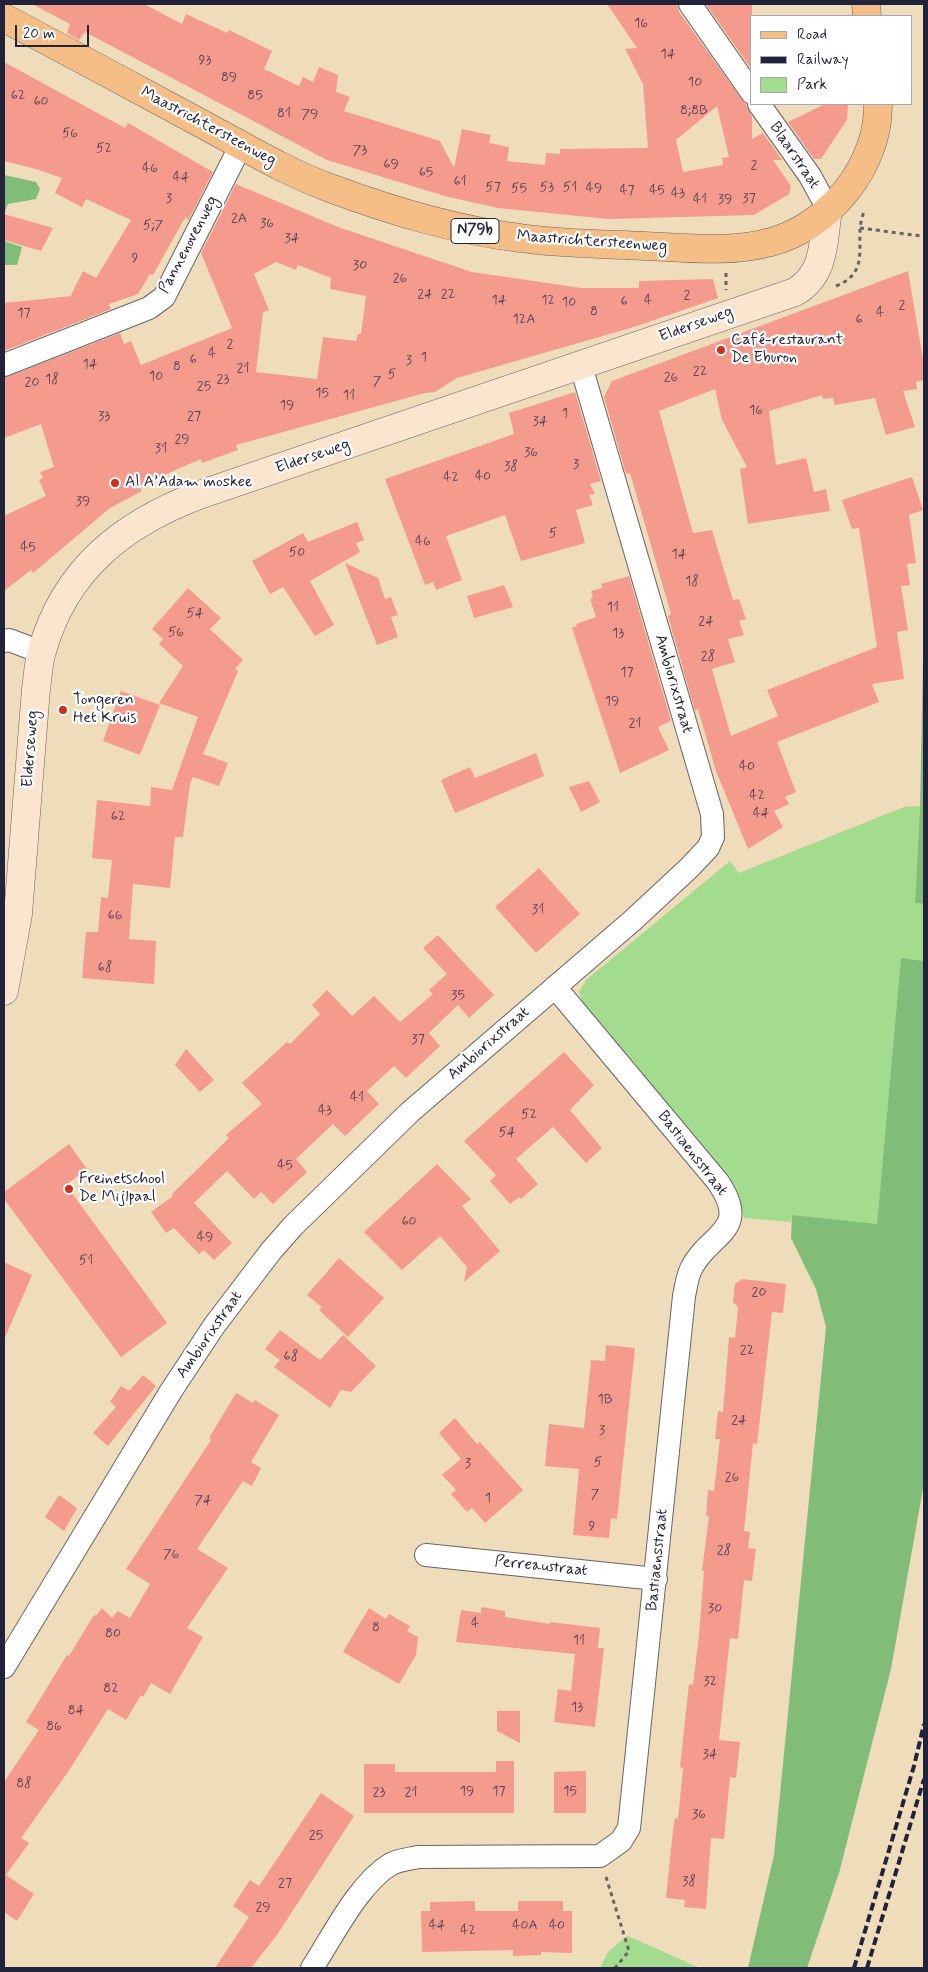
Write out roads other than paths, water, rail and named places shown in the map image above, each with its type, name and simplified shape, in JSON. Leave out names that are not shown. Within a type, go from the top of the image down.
[{"type":"main road","name":"Maastrichtersteenweg","points":[[4,18],[241,145],[328,187],[398,212],[473,230],[522,239],[698,249],[725,248],[774,241],[800,230],[828,209],[847,190],[863,165],[875,132],[878,105]]},
{"type":"main road","name":"Elderseweg","points":[[4,991],[18,914],[36,689],[41,652],[65,597],[98,554],[144,520],[199,495],[795,292],[812,279],[819,262],[828,209]]},
{"type":"street","points":[[690,4],[750,90]]},
{"type":"street","name":"Blaarstraat","points":[[761,105],[810,176],[828,209]]},
{"type":"street","name":"Pannenovenweg","points":[[4,365],[149,308],[164,298],[241,145]]},
{"type":"street","name":"Ambiorixstraat","points":[[4,1667],[171,1391],[214,1326],[271,1251],[293,1226],[410,1112],[632,921],[689,868],[708,848],[713,837],[714,826],[581,366]]},
{"type":"street","points":[[6,638],[41,652]]},
{"type":"street","name":"Bastiaensstraat","points":[[312,1968],[364,1888],[393,1863],[418,1857],[600,1856],[621,1841],[629,1828],[684,1296],[691,1269],[723,1234],[729,1223],[730,1209],[728,1196],[718,1182],[555,987]]},
{"type":"street","name":"Perreaustraat","points":[[426,1555],[656,1579]]},
{"type":"railway","points":[[854,1968],[914,1766],[924,1724]]},
{"type":"railway","points":[[867,1968],[924,1779]]},
{"type":"place","name":"Café-restaurant De Eburon","points":[[721,350]]},
{"type":"place","name":"Al A’Adam moskee","points":[[115,483]]},
{"type":"place","name":"Tongeren Het Kruis","points":[[63,710]]},
{"type":"place","name":"Freinetschool De Mijlpaal","points":[[69,1189]]}]
